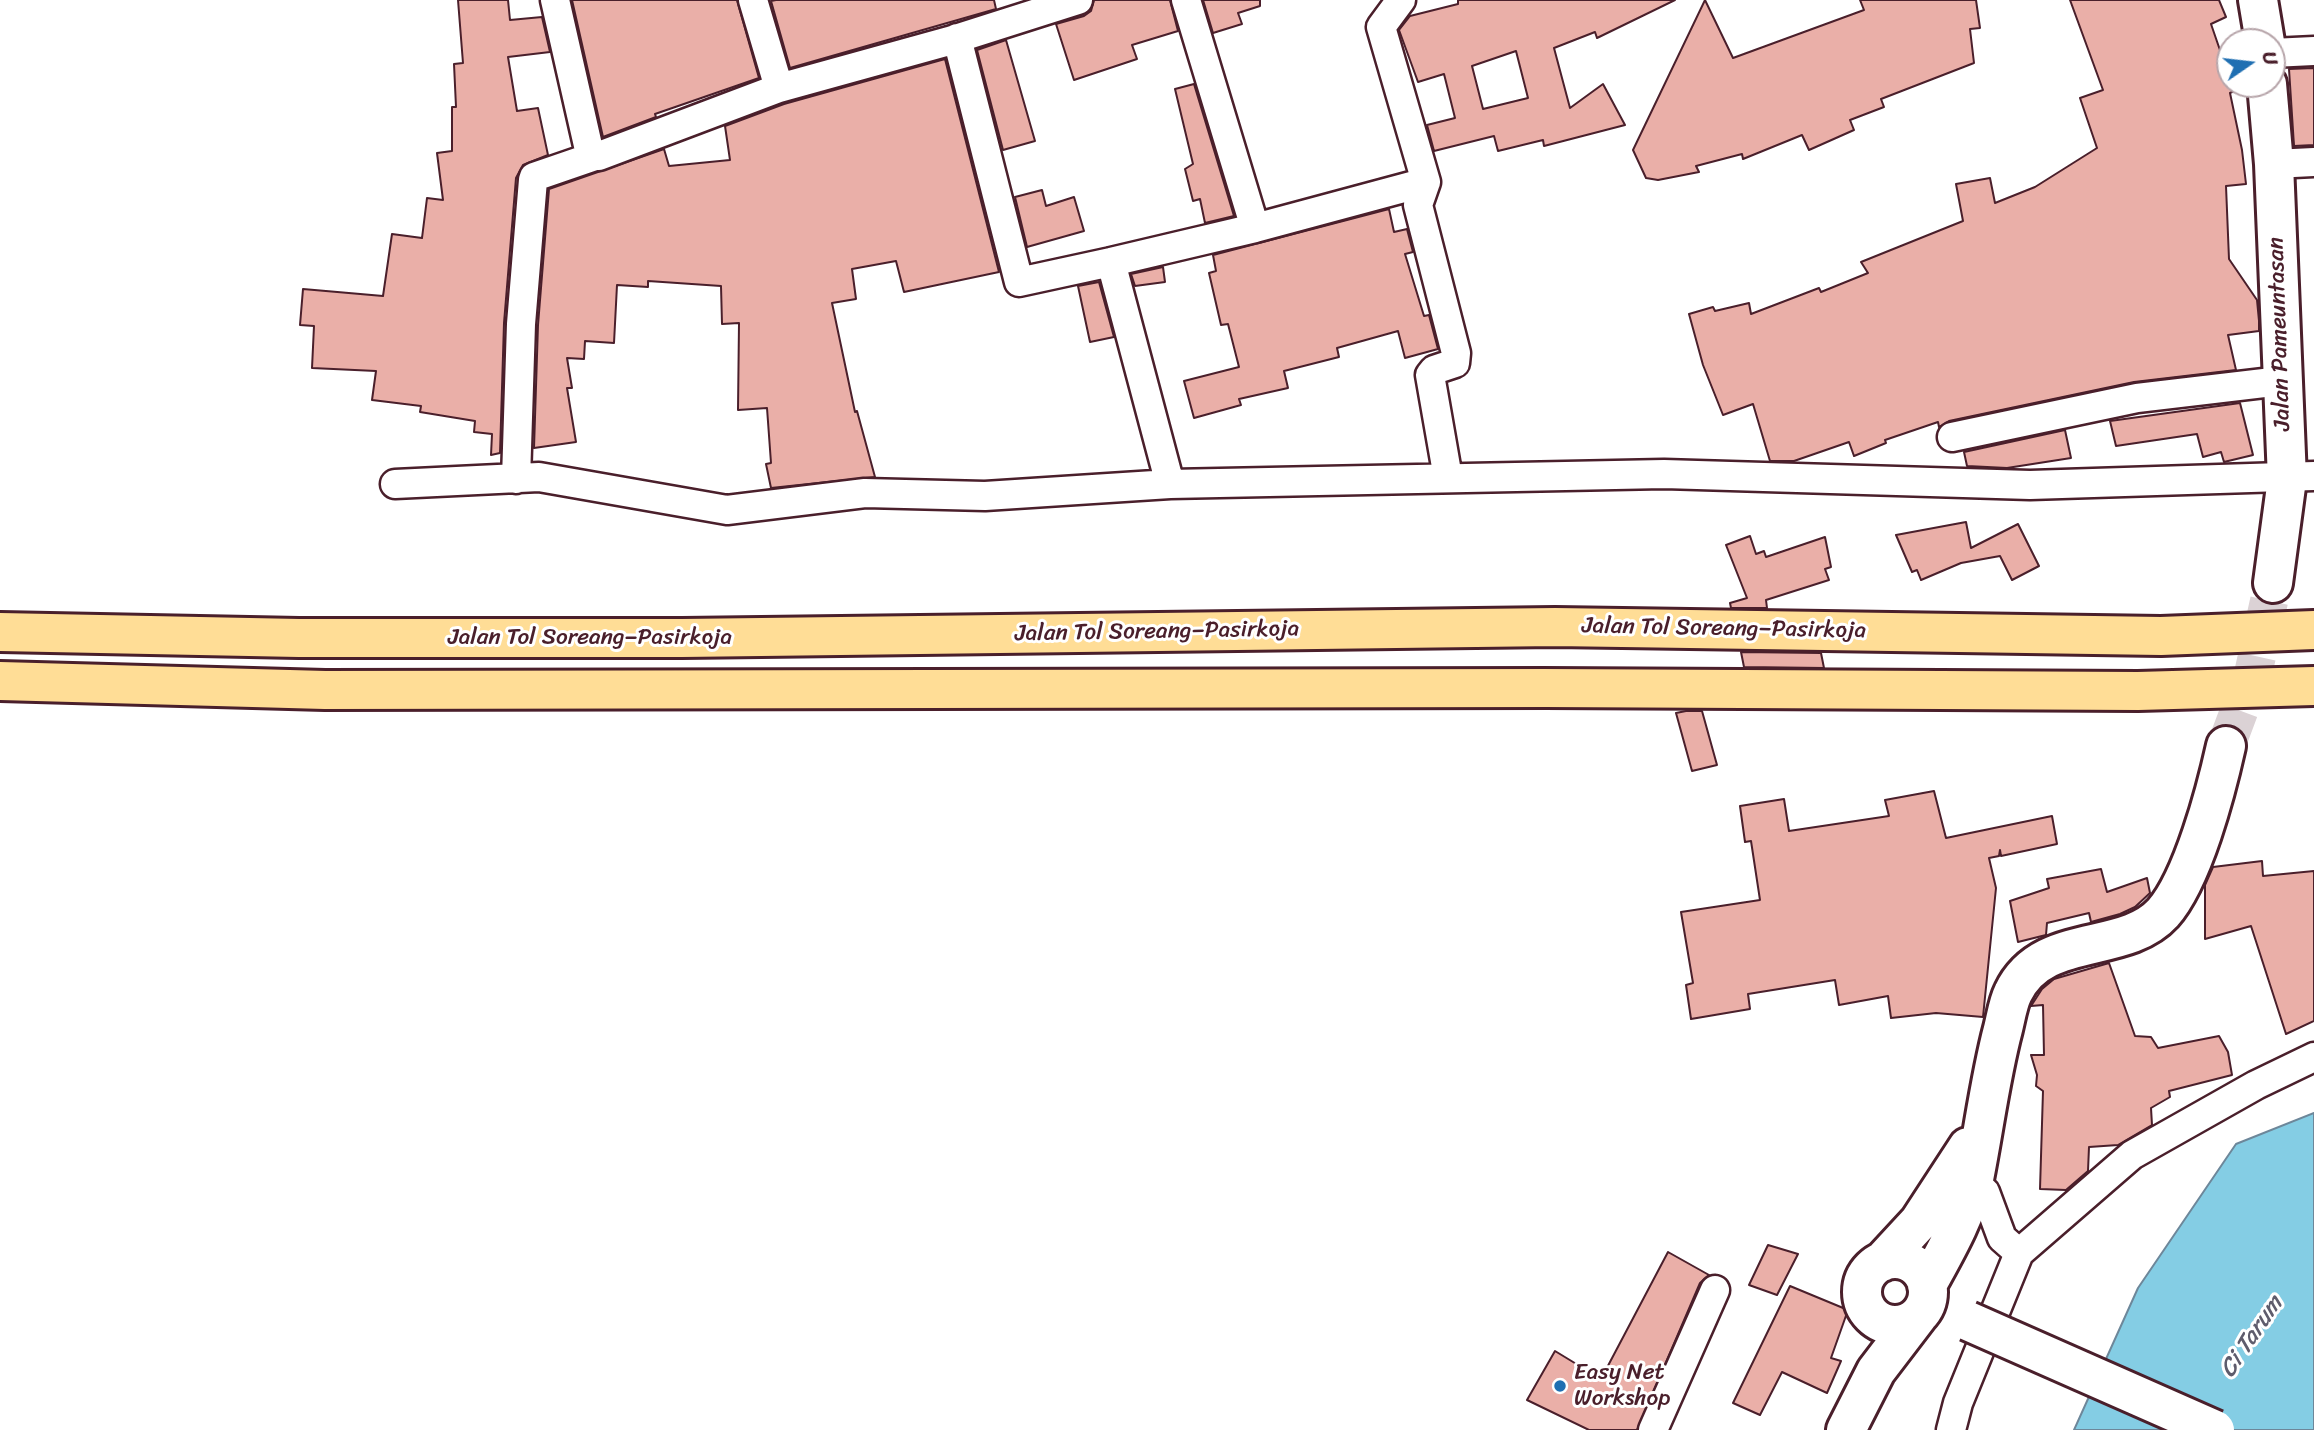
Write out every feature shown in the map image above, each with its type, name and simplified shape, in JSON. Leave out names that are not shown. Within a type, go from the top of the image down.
[{"type":"highway","name":"Jalan Tol Soreang–Pasirkoja","points":[[0,632],[299,638],[668,638],[1555,627],[2161,636],[2314,630]]},
{"type":"highway","points":[[0,681],[325,690],[1544,688],[2138,691],[2314,687]]},
{"type":"street","points":[[555,0],[589,150],[595,156]]},
{"type":"street","points":[[753,0],[779,88]]},
{"type":"street","points":[[516,479],[520,338],[534,177],[779,88],[957,38],[1078,0]]},
{"type":"street","points":[[1186,0],[1255,228]]},
{"type":"street","points":[[1401,0],[1381,27],[1426,182],[1418,205],[1456,353],[1455,363],[1434,370],[1430,375],[1448,478]]},
{"type":"street","points":[[2258,0],[2262,28]]},
{"type":"street","points":[[957,38],[1019,282],[1255,228],[1426,182]]},
{"type":"street","points":[[2286,52],[2314,51]]},
{"type":"street","name":"Jalan Pameuntasan","points":[[2268,98],[2274,164],[2281,381],[2301,477],[2273,583]]},
{"type":"street","points":[[2274,164],[2314,162]]},
{"type":"street","points":[[1111,262],[1170,484]]},
{"type":"street","points":[[1952,437],[2137,398],[2281,381]]},
{"type":"street","points":[[395,484],[539,477],[727,509],[865,493],[985,496],[1170,484],[1448,478],[1664,474],[2030,485],[2301,477]]},
{"type":"street","points":[[1846,1430],[1876,1371],[1935,1306],[1954,1237],[1964,1175],[1982,1125],[2013,992],[2029,972],[2050,955],[2143,928],[2162,914],[2177,892],[2198,844],[2226,746]]},
{"type":"street","points":[[1951,1430],[1958,1403],[2019,1253],[2132,1155],[2256,1085],[2314,1057]]},
{"type":"street","points":[[1964,1175],[1991,1204],[2002,1238],[2019,1253]]},
{"type":"street","points":[[1876,1371],[1862,1289],[1866,1278],[1964,1175]]},
{"type":"street","points":[[1882,1262],[1904,1261],[1914,1266],[1935,1306],[2215,1430]]},
{"type":"street","points":[[1653,1430],[1715,1290]]},
{"type":"street","points":[[1867,1311],[1886,1324],[1897,1326],[1935,1306]]},
{"type":"water","name":"Ci Tarum","points":[[2314,1113],[2314,1430],[2074,1430],[2138,1288],[2236,1144]]},
{"type":"building","points":[[458,0],[508,0],[510,20],[542,17],[550,52],[508,57],[517,111],[538,108],[548,155],[523,165],[516,178],[504,323],[500,453],[491,455],[492,434],[474,432],[475,421],[420,412],[421,406],[372,400],[376,371],[312,368],[314,326],[300,325],[303,289],[383,296],[392,234],[422,238],[427,198],[443,200],[437,153],[452,151],[452,107],[456,107],[454,64],[463,63]]},
{"type":"building","points":[[572,0],[737,0],[759,78],[655,114],[656,117],[603,137]]},
{"type":"building","points":[[994,0],[996,9],[790,68],[771,1]]},
{"type":"building","points":[[1094,0],[1170,0],[1178,31],[1132,45],[1137,59],[1074,80],[1056,24],[1084,16],[1091,11]]},
{"type":"building","points":[[1203,0],[1260,0],[1260,6],[1238,13],[1242,24],[1213,33]]},
{"type":"building","points":[[1458,0],[1675,0],[1597,38],[1595,32],[1554,48],[1570,108],[1603,84],[1625,125],[1544,146],[1543,140],[1498,151],[1494,136],[1434,151],[1427,125],[1455,118],[1444,74],[1418,82],[1399,30],[1410,16],[1458,4]],"holes":[[[1516,51],[1528,98],[1483,109],[1472,66]]]},
{"type":"building","points":[[1705,0],[1733,58],[1864,10],[1860,0],[1976,0],[1980,28],[1970,29],[1974,63],[1881,99],[1884,107],[1850,120],[1854,130],[1809,150],[1802,135],[1743,159],[1742,154],[1696,166],[1699,172],[1658,180],[1646,178],[1633,150]]},
{"type":"building","points":[[2070,0],[2219,0],[2226,17],[2211,24],[2216,39],[2216,98],[2231,98],[2246,184],[2226,186],[2229,259],[2257,300],[2259,321],[2259,331],[2228,335],[2236,370],[2134,382],[1949,421],[1939,427],[1938,422],[1885,440],[1886,443],[1854,456],[1849,442],[1794,461],[1770,461],[1753,404],[1723,415],[1703,365],[1689,314],[1713,307],[1715,311],[1749,303],[1751,314],[1819,288],[1821,292],[1868,273],[1861,262],[1963,221],[1956,184],[1990,178],[1995,203],[2035,187],[2097,148],[2080,98],[2103,90]]},
{"type":"building","points":[[1006,40],[1035,141],[1003,150],[977,50]]},
{"type":"building","points":[[945,59],[999,272],[904,292],[896,261],[852,269],[856,299],[832,303],[855,412],[857,411],[875,477],[771,488],[766,464],[771,463],[767,408],[738,410],[739,323],[722,324],[721,286],[648,281],[648,287],[617,285],[614,343],[585,341],[584,359],[567,358],[572,388],[567,388],[576,442],[534,448],[538,325],[549,189],[664,149],[669,166],[730,160],[725,126],[784,104]]},
{"type":"building","points":[[2314,68],[2314,145],[2294,146],[2289,69]]},
{"type":"building","points":[[1194,84],[1234,216],[1205,223],[1200,199],[1193,201],[1185,169],[1193,164],[1175,89]]},
{"type":"building","points":[[1042,190],[1046,206],[1074,197],[1084,231],[1027,247],[1015,197]]},
{"type":"building","points":[[1389,209],[1394,232],[1407,229],[1413,252],[1405,254],[1424,316],[1429,315],[1438,349],[1405,358],[1398,331],[1337,348],[1339,357],[1284,371],[1288,388],[1239,399],[1241,405],[1194,418],[1184,381],[1239,367],[1228,324],[1221,325],[1209,273],[1216,271],[1213,255]]},
{"type":"building","points":[[1163,267],[1165,282],[1135,286],[1131,274]]},
{"type":"building","points":[[1099,282],[1114,337],[1090,342],[1078,286]]},
{"type":"building","points":[[2240,403],[2253,455],[2224,462],[2221,452],[2203,457],[2197,434],[2116,446],[2110,421]]},
{"type":"building","points":[[2065,430],[2071,458],[2007,468],[1967,466],[1964,452]]},
{"type":"building","points":[[1966,522],[1971,548],[2018,524],[2039,566],[2012,580],[2000,556],[1961,563],[1921,580],[1917,570],[1912,572],[1896,535]]},
{"type":"building","points":[[1750,536],[1756,554],[1764,551],[1766,557],[1825,537],[1831,567],[1825,569],[1829,580],[1766,600],[1767,608],[1731,608],[1730,603],[1747,598],[1726,545]]},
{"type":"building","points":[[1741,652],[1821,653],[1824,668],[1744,667]]},
{"type":"building","points":[[1702,711],[1717,765],[1692,771],[1676,713]]},
{"type":"building","points":[[1934,791],[1946,838],[2052,816],[2057,844],[2001,856],[2000,850],[1999,856],[1989,858],[1996,888],[1983,1017],[1936,1013],[1891,1018],[1888,996],[1839,1005],[1835,980],[1748,994],[1750,1009],[1691,1019],[1686,985],[1693,983],[1681,912],[1760,900],[1751,841],[1745,842],[1740,806],[1784,799],[1789,831],[1889,816],[1885,800]]},
{"type":"building","points":[[2262,861],[2263,876],[2314,871],[2314,1021],[2286,1034],[2251,926],[2205,939],[2205,885],[2213,867]]},
{"type":"building","points":[[2101,869],[2107,892],[2147,878],[2150,893],[2135,907],[2120,914],[2091,922],[2089,913],[2047,923],[2046,935],[2018,942],[2010,901],[2049,888],[2047,879]]},
{"type":"building","points":[[2109,963],[2135,1036],[2151,1037],[2158,1048],[2219,1036],[2228,1052],[2232,1075],[2169,1091],[2170,1097],[2151,1108],[2152,1125],[2118,1145],[2089,1147],[2088,1171],[2066,1190],[2040,1189],[2043,1091],[2036,1086],[2037,1075],[2031,1055],[2044,1055],[2043,1005],[2031,1006],[2042,989],[2054,979]]},
{"type":"building","points":[[1768,1245],[1798,1254],[1777,1295],[1749,1285]]},
{"type":"building","points":[[1668,1252],[1709,1275],[1700,1283],[1637,1430],[1589,1430],[1527,1400],[1555,1351],[1601,1379]]},
{"type":"building","points":[[1790,1286],[1848,1310],[1831,1358],[1841,1361],[1827,1393],[1782,1372],[1760,1415],[1733,1403]]},
{"type":"tunnel","points":[[2226,746],[2253,674],[2273,583]]},
{"type":"place","name":"Easy Net Workshop","points":[[1560,1386]]}]
